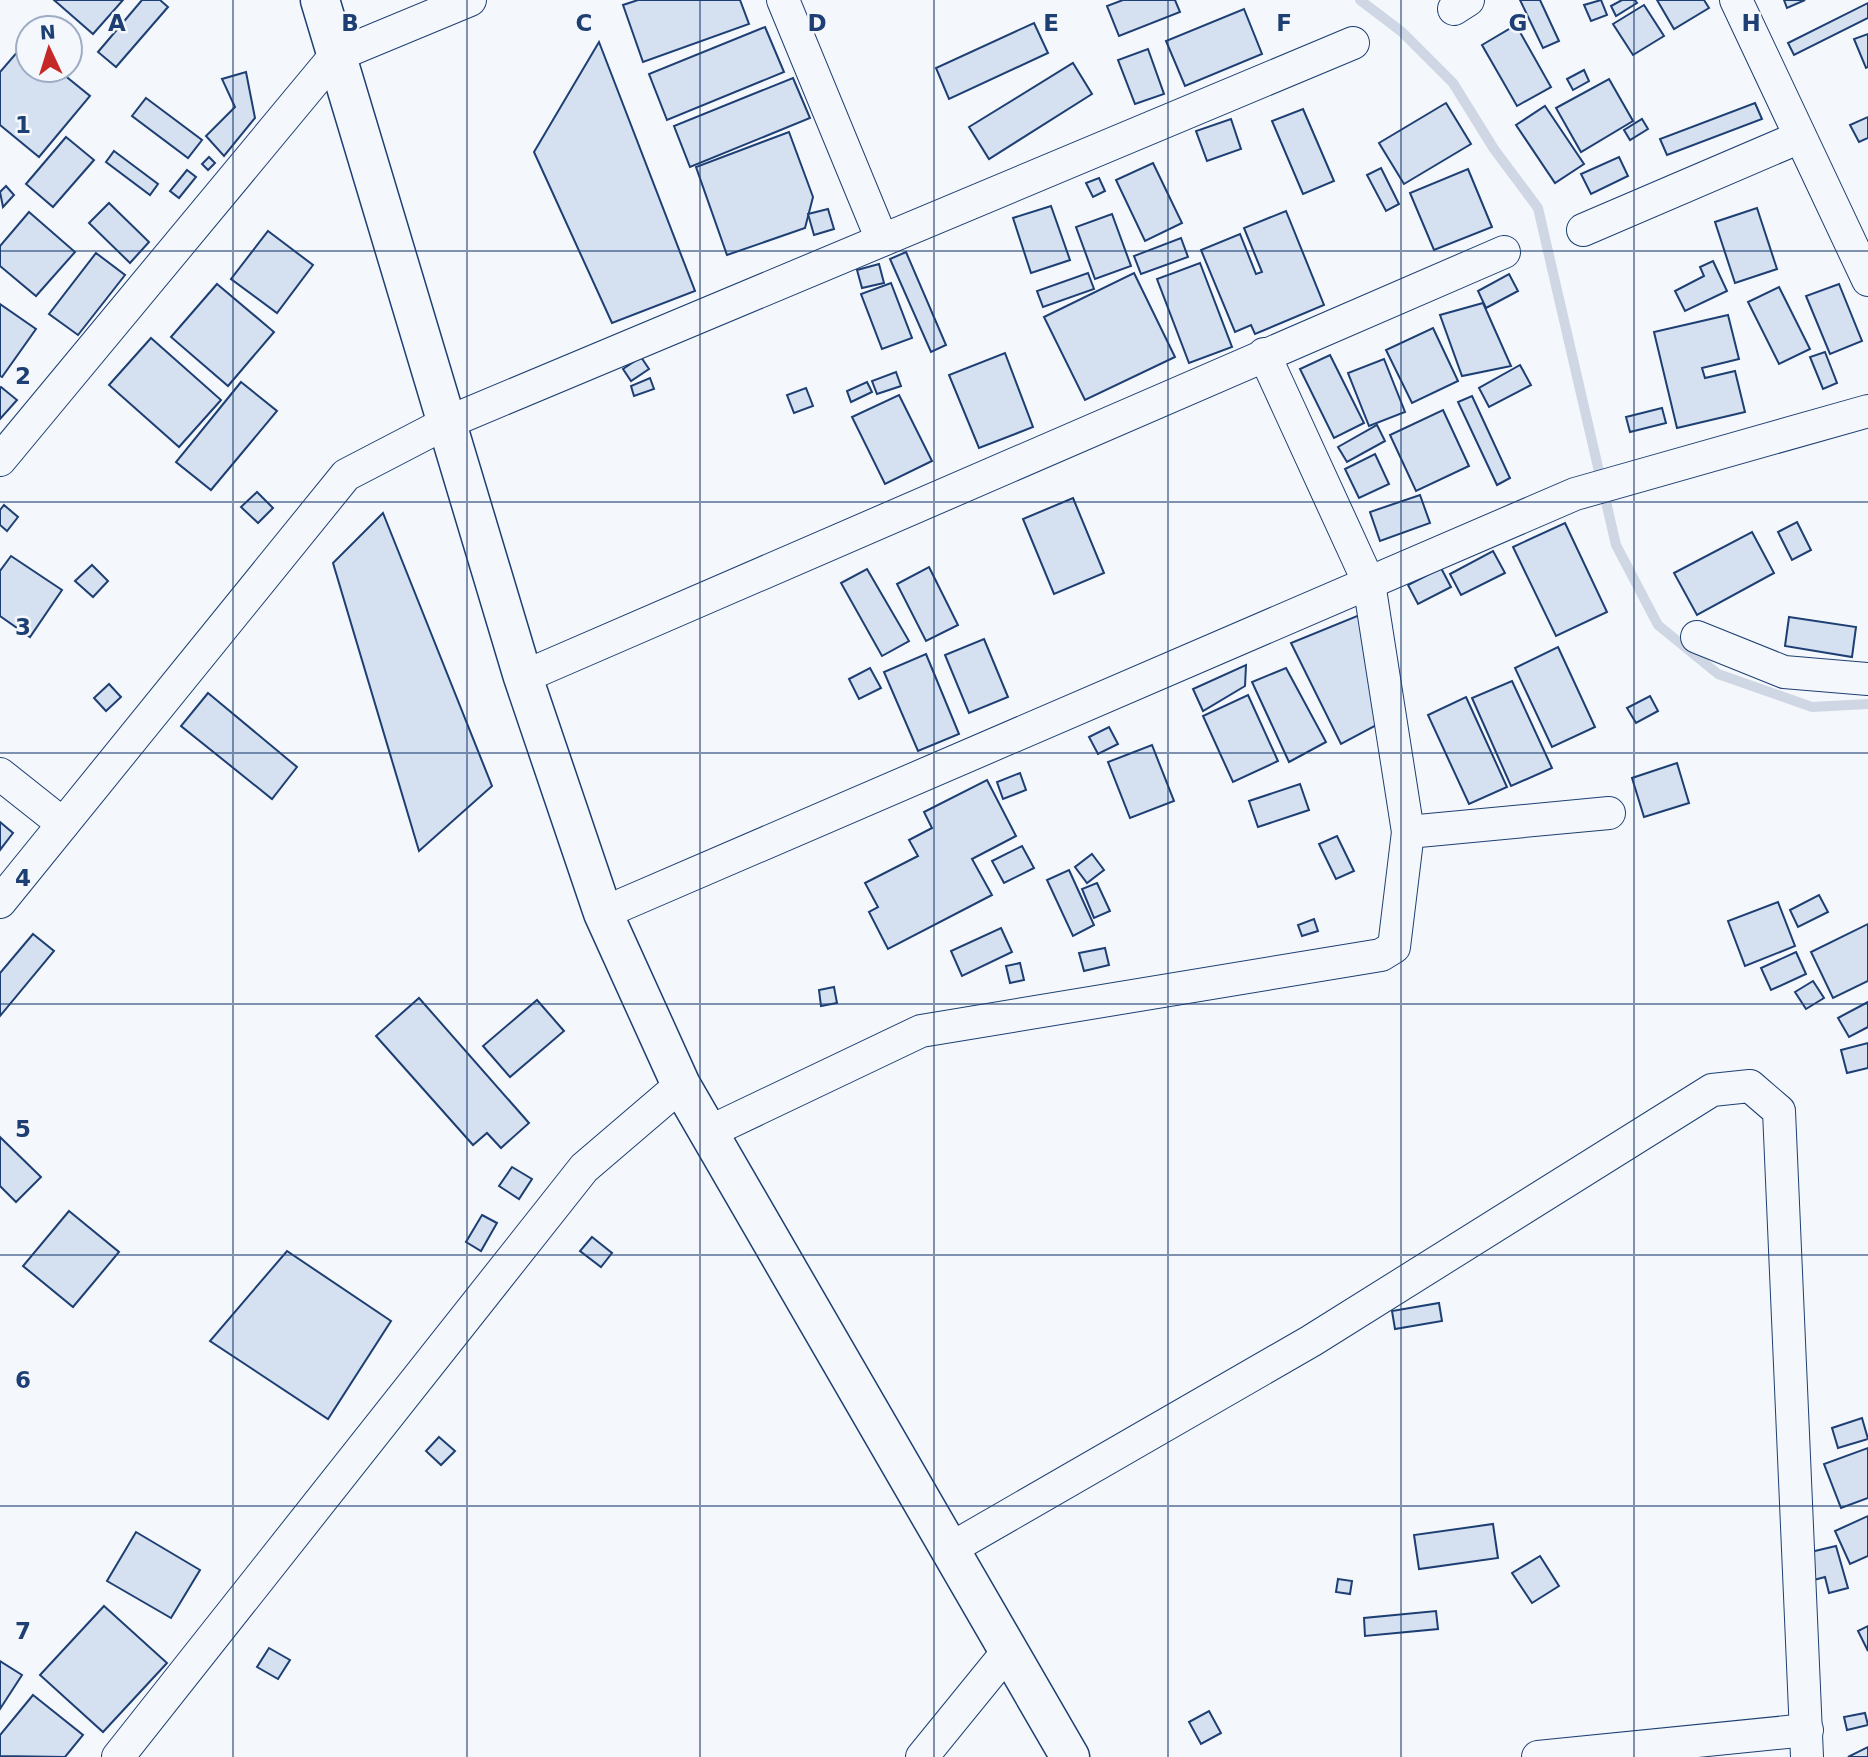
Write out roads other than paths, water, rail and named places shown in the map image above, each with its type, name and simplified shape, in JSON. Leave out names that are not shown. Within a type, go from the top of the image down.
[{"type":"main road","points":[[320,0],[523,677],[603,913],[681,1085],[1070,1757]]},
{"type":"street","points":[[0,460],[335,56],[470,0]]},
{"type":"street","points":[[783,0],[882,240]]},
{"type":"street","points":[[1736,0],[1867,277]]},
{"type":"street","points":[[0,902],[345,475],[446,423],[1353,43]]},
{"type":"street","points":[[1583,230],[1800,137]]},
{"type":"street","points":[[523,677],[1504,252]]},
{"type":"street","points":[[709,1132],[921,1031],[1381,955],[1394,947],[1408,832],[1369,583],[1264,354]]},
{"type":"street","points":[[603,913],[1575,494],[1868,411]]},
{"type":"street","points":[[1697,637],[1784,672],[1868,679]]},
{"type":"street","points":[[0,774],[63,824]]},
{"type":"street","points":[[1408,832],[1609,813]]},
{"type":"street","points":[[118,1757],[584,1168],[681,1085]]},
{"type":"street","points":[[950,1549],[1311,1341],[1712,1090],[1750,1086],[1779,1111],[1807,1744],[1538,1757]]},
{"type":"street","points":[[922,1757],[1009,1650]]},
{"type":"waterway","points":[[1360,0],[1402,32],[1453,83],[1494,149],[1538,208],[1616,545],[1658,625],[1718,674],[1812,707],[1868,704]]}]
